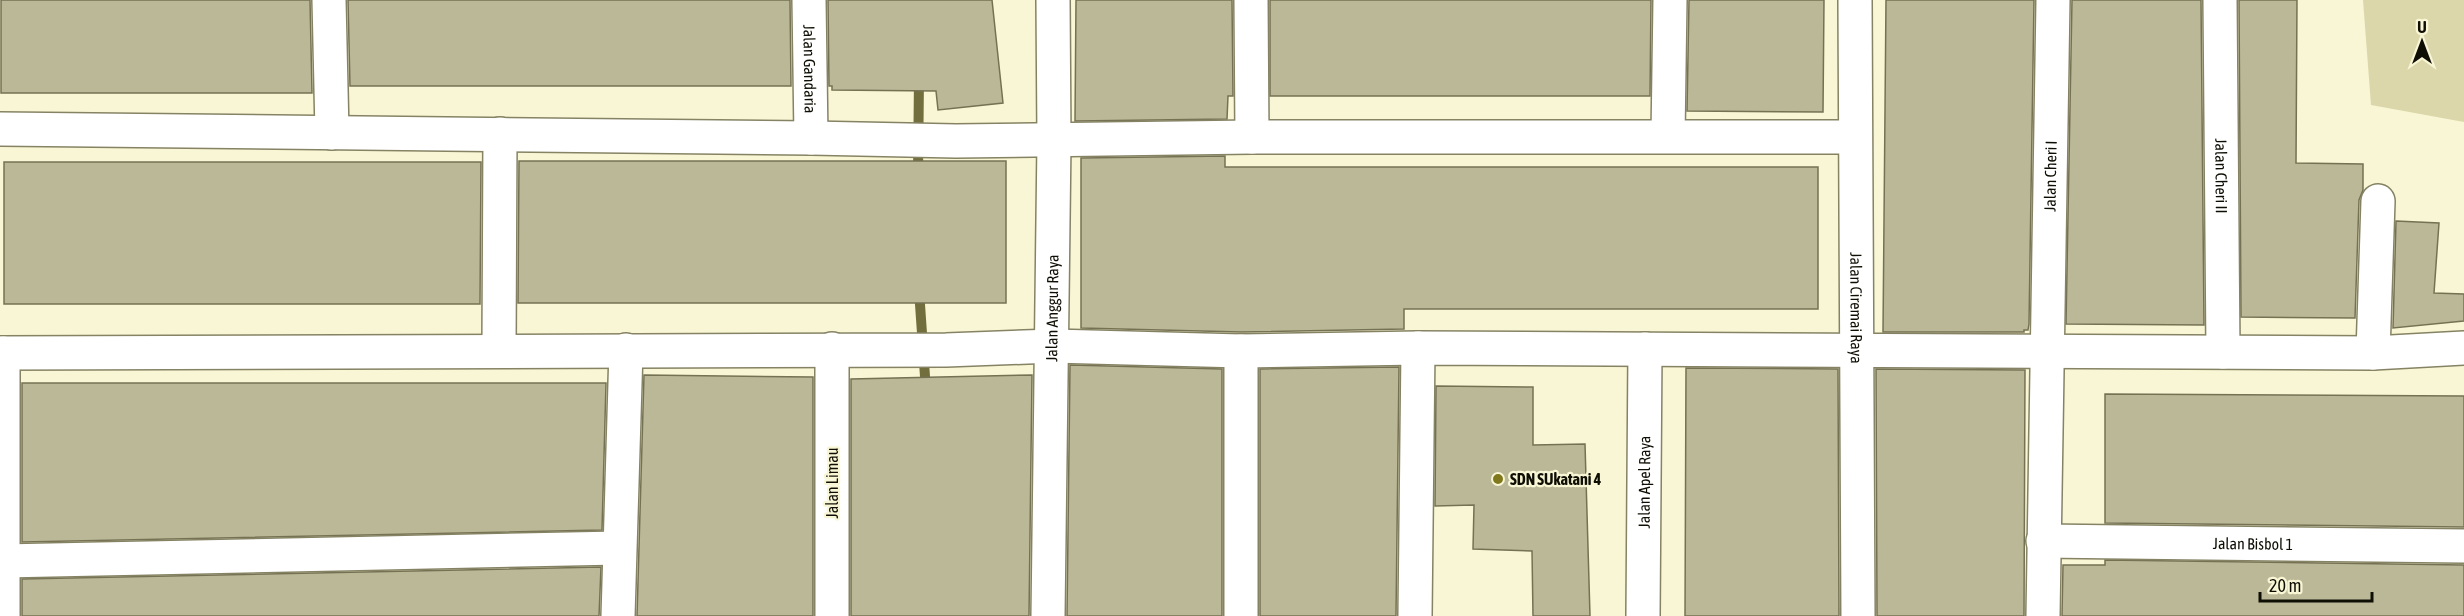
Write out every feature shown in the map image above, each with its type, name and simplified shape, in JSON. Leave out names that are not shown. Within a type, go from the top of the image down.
[{"type":"street","points":[[329,0],[332,133]]},
{"type":"street","name":"Jalan Gandaria","points":[[809,0],[811,138]]},
{"type":"street","name":"Jalan Anggur Raya","points":[[1048,616],[1053,346],[1053,0]]},
{"type":"street","points":[[1251,0],[1252,137]]},
{"type":"street","points":[[1668,136],[1670,0]]},
{"type":"street","name":"Jalan Ciremai Raya","points":[[1856,0],[1858,616]]},
{"type":"street","name":"Jalan Cheri I","points":[[2043,616],[2053,0]]},
{"type":"street","name":"Jalan Cheri II","points":[[2220,0],[2223,352]]},
{"type":"street","points":[[0,129],[940,141],[1252,137],[1855,137]]},
{"type":"street","points":[[499,350],[500,134]]},
{"type":"street","points":[[2373,353],[2378,201]]},
{"type":"street","points":[[3,616],[2,353],[930,350],[1053,346],[1241,351],[1418,348],[2373,353],[2464,348]]},
{"type":"street","points":[[1415,616],[1418,348]]},
{"type":"street","points":[[618,616],[626,350]]},
{"type":"street","name":"Jalan Limau","points":[[832,350],[832,616]]},
{"type":"street","name":"Jalan Apel Raya","points":[[1643,616],[1646,350]]},
{"type":"street","points":[[1241,351],[1241,616]]},
{"type":"street","name":"Jalan Bisbol 1","points":[[2043,541],[2464,546]]},
{"type":"street","points":[[3,561],[619,548]]},
{"type":"shaded area","points":[[2363,0],[2464,0],[2464,122],[2371,105]]},
{"type":"building","points":[[1,0],[310,0],[312,93],[1,93]]},
{"type":"building","points":[[348,0],[790,0],[791,86],[350,86]]},
{"type":"building","points":[[828,0],[992,0],[1003,103],[938,110],[936,91],[832,90],[832,86],[829,86]]},
{"type":"building","points":[[1076,0],[1232,0],[1233,96],[1228,96],[1227,119],[1075,121]]},
{"type":"building","points":[[1270,0],[1651,0],[1650,96],[1270,96]]},
{"type":"building","points":[[1689,0],[1824,0],[1823,112],[1687,111]]},
{"type":"building","points":[[1886,0],[2034,0],[2029,324],[2028,330],[2024,332],[1883,332]]},
{"type":"building","points":[[2072,0],[2201,0],[2204,325],[2066,324]]},
{"type":"building","points":[[2239,0],[2297,0],[2296,163],[2363,164],[2363,190],[2359,200],[2355,318],[2241,317]]},
{"type":"building","points":[[1225,156],[1225,167],[1818,167],[1818,309],[1404,309],[1404,329],[1241,332],[1081,328],[1081,158]]},
{"type":"building","points":[[519,161],[1006,161],[1006,303],[518,303]]},
{"type":"building","points":[[4,162],[481,162],[480,304],[4,304]]},
{"type":"building","points":[[2396,221],[2439,223],[2434,293],[2464,294],[2464,321],[2393,328]]},
{"type":"building","points":[[1070,365],[1222,369],[1222,616],[1067,616]]},
{"type":"building","points":[[1399,367],[1396,616],[1260,616],[1260,369]]},
{"type":"building","points":[[1686,368],[1838,369],[1839,616],[1685,616]]},
{"type":"building","points":[[1876,369],[2025,370],[2024,616],[1877,616]]},
{"type":"building","points":[[644,375],[813,377],[813,616],[637,616]]},
{"type":"building","points":[[1032,375],[1029,616],[851,616],[851,379]]},
{"type":"building","points":[[22,383],[606,383],[602,530],[22,542]]},
{"type":"building","points":[[1436,386],[1533,387],[1533,445],[1585,444],[1590,616],[1533,616],[1532,551],[1473,549],[1474,505],[1435,506]]},
{"type":"building","points":[[2105,394],[2464,396],[2464,527],[2105,523]]},
{"type":"building","points":[[2105,560],[2464,565],[2464,616],[2062,616],[2063,565],[2105,565]]},
{"type":"building","points":[[601,567],[599,616],[22,616],[22,579]]},
{"type":"waterway","points":[[918,175],[919,77]]},
{"type":"waterway","points":[[919,290],[926,391]]},
{"type":"place","name":"SDN SUkatani 4","points":[[1498,479]]}]
